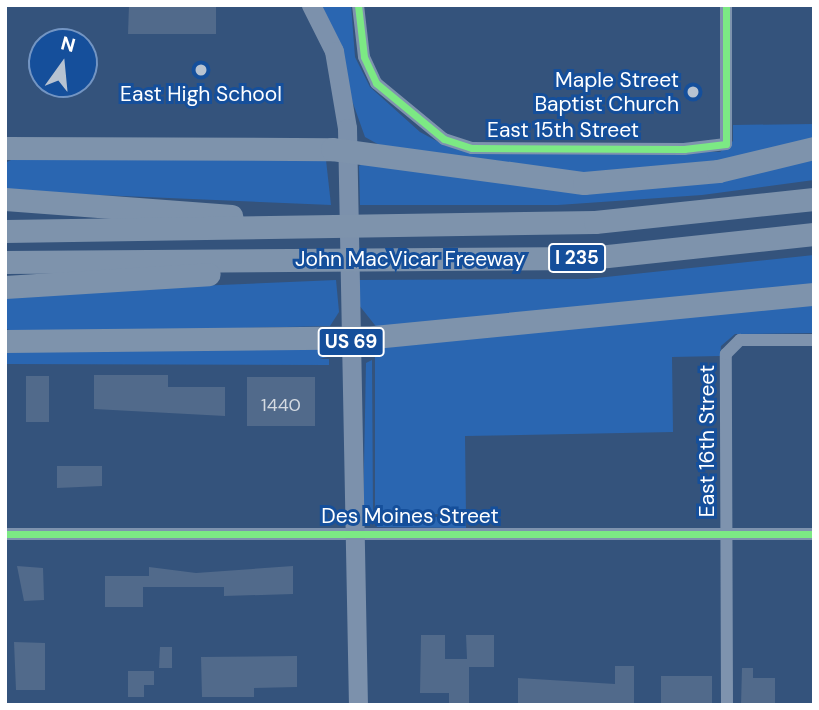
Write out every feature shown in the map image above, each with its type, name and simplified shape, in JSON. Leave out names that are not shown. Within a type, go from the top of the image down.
[{"type":"highway","points":[[5,148],[348,150],[488,174],[584,183],[718,171],[814,148]]},
{"type":"highway","name":"John MacVicar Freeway","points":[[5,231],[391,223],[595,222],[758,207],[814,197]]},
{"type":"highway","points":[[5,199],[186,210],[294,225]]},
{"type":"highway","name":"John MacVicar Freeway","points":[[5,262],[590,258],[763,243],[814,234]]},
{"type":"highway","points":[[763,243],[814,244]]},
{"type":"highway","points":[[5,287],[198,275],[302,259]]},
{"type":"highway","points":[[5,341],[351,337],[814,294]]},
{"type":"main road","name":"US 69","points":[[311,5],[334,51],[348,150],[358,705]]},
{"type":"street","name":"East 15th Street","points":[[358,5],[364,57],[376,83],[444,139],[472,148],[726,144],[726,5]]},
{"type":"street","name":"East 16th Street","points":[[727,705],[730,346],[740,340],[814,340]]},
{"type":"street","name":"Des Moines Street","points":[[5,534],[814,534]]},
{"type":"shaded area","points":[[318,5],[351,5],[355,57],[370,87],[420,132],[446,146],[720,152],[733,141],[733,125],[814,124],[814,139],[714,163],[582,174],[383,147],[365,137]]},
{"type":"shaded area","points":[[814,155],[814,180],[702,195],[558,205],[360,205],[359,166],[369,160],[525,186]]},
{"type":"shaded area","points":[[13,159],[326,160],[331,205],[5,191],[5,163]]},
{"type":"shaded area","points":[[814,255],[814,286],[378,329],[359,305],[358,280],[587,279]]},
{"type":"shaded area","points":[[336,280],[339,312],[330,326],[15,333],[5,328],[5,294]]},
{"type":"shaded area","points":[[814,301],[814,333],[735,334],[721,346],[720,356],[672,357],[673,432],[465,436],[466,514],[375,514],[375,349],[384,344]]},
{"type":"shaded area","points":[[325,345],[328,357],[319,359],[329,359],[329,365],[5,364],[5,348]]},
{"type":"shaded area","points":[[372,360],[373,514],[363,515],[366,363]]},
{"type":"shaded area","points":[[375,517],[466,517],[466,528],[377,527]]},
{"type":"building","points":[[129,5],[216,5],[216,34],[128,34]]},
{"type":"building","points":[[94,375],[168,375],[168,387],[225,387],[225,416],[94,409]]},
{"type":"building","points":[[26,376],[49,376],[49,422],[26,422]]},
{"type":"building","points":[[247,377],[315,377],[315,426],[247,426]]},
{"type":"building","points":[[57,466],[102,466],[102,486],[57,488]]},
{"type":"building","points":[[17,566],[43,568],[44,600],[24,601]]},
{"type":"building","points":[[293,566],[293,594],[224,596],[224,587],[143,587],[143,607],[105,607],[105,576],[149,576],[149,567],[196,573]]},
{"type":"building","points":[[421,635],[445,635],[445,659],[467,659],[466,635],[494,635],[494,667],[469,667],[469,705],[449,705],[449,693],[420,693]]},
{"type":"building","points":[[14,642],[45,643],[45,690],[16,690]]},
{"type":"building","points":[[160,647],[172,647],[172,668],[159,668]]},
{"type":"building","points":[[297,656],[297,687],[254,688],[254,697],[202,697],[201,657]]},
{"type":"building","points":[[615,666],[634,666],[634,705],[518,705],[518,678],[615,684]]},
{"type":"building","points":[[742,668],[753,668],[753,678],[775,678],[775,705],[741,705]]},
{"type":"building","points":[[128,671],[154,671],[154,685],[144,685],[144,697],[128,697]]},
{"type":"building","points":[[661,676],[712,676],[712,705],[661,705]]},
{"type":"cycle path","points":[[358,5],[364,57],[376,83],[444,139],[472,148],[684,149],[726,144],[726,5]]},
{"type":"cycle path","points":[[5,534],[814,534]]},
{"type":"place","name":"East High School","points":[[201,70]]},
{"type":"place","name":"Maple Street Baptist Church","points":[[693,92]]}]
